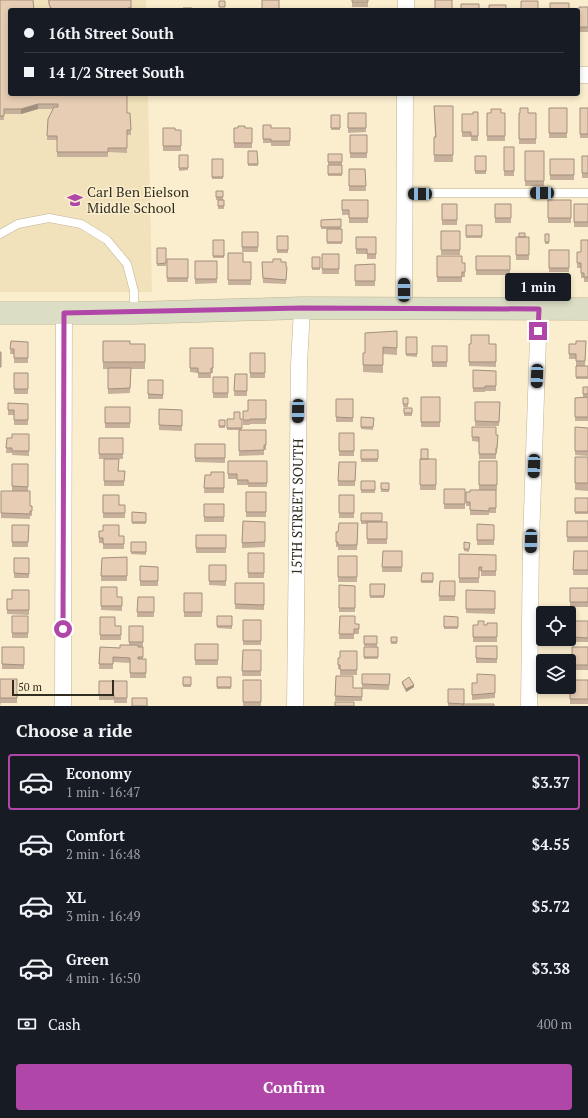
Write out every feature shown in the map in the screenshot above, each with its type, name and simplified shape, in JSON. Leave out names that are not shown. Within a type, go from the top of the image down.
[{"type":"main road","points":[[0,313],[134,313],[302,308],[588,309]]},
{"type":"street","points":[[404,309],[405,96]]},
{"type":"street","name":"15TH STREET SOUTH","points":[[295,706],[299,365],[302,308]]},
{"type":"street","points":[[530,706],[531,541],[539,309]]},
{"type":"street","points":[[63,706],[64,313]]},
{"type":"lane","points":[[404,194],[588,192]]},
{"type":"lane","points":[[0,234],[18,224],[48,218],[81,224],[107,240],[127,264],[134,291],[134,313]]},
{"type":"shaded area","name":"Carl Ben Eielson Middle School","points":[[0,0],[146,0],[146,8],[8,8],[8,96],[148,96],[152,292],[0,292]]},
{"type":"building","points":[[0,0],[33,0],[34,8],[8,8],[8,96],[127,96],[127,113],[130,113],[131,130],[127,130],[127,148],[108,148],[108,152],[57,152],[57,136],[47,136],[48,119],[54,107],[58,107],[58,104],[38,104],[21,109],[4,109],[4,116],[0,116]]},
{"type":"building","points":[[49,0],[131,0],[131,8],[51,8]]},
{"type":"building","points":[[262,0],[279,0],[279,8],[262,8]]},
{"type":"building","points":[[352,0],[368,0],[368,2],[352,2]]},
{"type":"building","points":[[435,0],[452,0],[452,8],[435,8]]},
{"type":"building","points":[[219,1],[225,1],[225,7],[219,7]]},
{"type":"building","points":[[521,1],[538,1],[538,8],[521,8]]},
{"type":"building","points":[[550,3],[569,3],[569,8],[550,8]]},
{"type":"building","points":[[461,4],[479,4],[479,8],[461,8]]},
{"type":"building","points":[[489,5],[506,5],[506,8],[489,8]]},
{"type":"building","points":[[588,7],[588,27],[580,27],[579,8]]},
{"type":"building","points":[[434,106],[453,106],[453,155],[434,155],[434,137],[436,137]]},
{"type":"building","points":[[520,108],[528,108],[528,113],[536,113],[536,139],[519,139]]},
{"type":"building","points":[[549,108],[567,108],[567,133],[549,133]]},
{"type":"building","points":[[580,108],[588,108],[588,134],[580,134]]},
{"type":"building","points":[[491,109],[501,109],[501,113],[505,113],[505,136],[487,136],[487,113],[491,113]]},
{"type":"building","points":[[473,112],[478,112],[478,136],[471,136],[471,132],[462,132],[462,114],[473,114]]},
{"type":"building","points":[[348,113],[366,113],[366,128],[348,128]]},
{"type":"building","points":[[331,115],[340,115],[340,128],[331,128]]},
{"type":"building","points":[[263,125],[271,125],[271,128],[290,128],[290,141],[271,141],[271,139],[263,139]]},
{"type":"building","points":[[238,126],[252,128],[252,143],[234,143],[234,128],[238,128]]},
{"type":"building","points":[[163,128],[175,128],[175,130],[181,130],[181,146],[163,146]]},
{"type":"building","points":[[350,135],[367,135],[367,153],[350,153]]},
{"type":"building","points":[[504,147],[514,147],[514,171],[504,171]]},
{"type":"building","points":[[248,151],[257,151],[258,164],[248,164]]},
{"type":"building","points":[[525,151],[544,151],[544,181],[525,181]]},
{"type":"building","points":[[328,154],[342,154],[342,162],[328,162]]},
{"type":"building","points":[[179,155],[188,155],[188,168],[179,168]]},
{"type":"building","points":[[475,156],[486,156],[486,171],[475,171]]},
{"type":"building","points":[[582,156],[588,156],[588,173],[582,173]]},
{"type":"building","points":[[212,159],[223,159],[223,177],[212,177]]},
{"type":"building","points":[[550,159],[574,159],[574,175],[550,175]]},
{"type":"building","points":[[328,165],[342,165],[342,174],[328,174]]},
{"type":"building","points":[[349,169],[365,169],[366,186],[349,186]]},
{"type":"building","points":[[216,191],[223,191],[223,197],[216,197]]},
{"type":"building","points":[[218,200],[224,200],[224,206],[218,206]]},
{"type":"building","points":[[342,200],[368,200],[368,218],[349,218],[349,210],[342,210]]},
{"type":"building","points":[[548,200],[571,200],[571,218],[548,218]]},
{"type":"building","points":[[442,204],[457,204],[457,220],[442,220]]},
{"type":"building","points":[[495,204],[511,204],[511,218],[495,218]]},
{"type":"building","points":[[574,204],[588,204],[588,222],[574,222]]},
{"type":"building","points":[[341,219],[341,227],[321,227],[321,220]]},
{"type":"building","points":[[466,225],[482,225],[482,236],[466,236]]},
{"type":"building","points":[[327,229],[342,229],[342,242],[327,242]]},
{"type":"building","points":[[441,231],[460,231],[460,250],[441,250]]},
{"type":"building","points":[[242,232],[258,232],[258,247],[242,247]]},
{"type":"building","points":[[519,233],[525,233],[525,237],[519,237]]},
{"type":"building","points":[[545,234],[549,234],[549,242],[545,242]]},
{"type":"building","points":[[277,236],[288,236],[288,250],[277,250]]},
{"type":"building","points":[[356,237],[376,237],[376,254],[367,254],[367,249],[356,249]]},
{"type":"building","points":[[516,237],[529,237],[529,255],[516,255]]},
{"type":"building","points":[[213,240],[224,240],[224,256],[213,256]]},
{"type":"building","points":[[581,240],[588,240],[588,277],[584,277],[584,273],[581,273],[581,263],[577,263],[577,252],[581,252]]},
{"type":"building","points":[[157,248],[166,248],[166,263],[157,264]]},
{"type":"building","points":[[549,250],[569,250],[569,268],[549,268]]},
{"type":"building","points":[[228,253],[243,253],[243,262],[251,262],[251,280],[228,280]]},
{"type":"building","points":[[322,254],[339,254],[339,269],[322,269]]},
{"type":"building","points":[[437,256],[462,256],[462,263],[465,263],[465,272],[462,272],[462,277],[437,277]]},
{"type":"building","points":[[476,256],[510,256],[510,270],[476,270]]},
{"type":"building","points":[[312,257],[320,257],[320,268],[312,268]]},
{"type":"building","points":[[167,259],[188,259],[188,278],[167,278]]},
{"type":"building","points":[[273,259],[281,259],[281,262],[286,262],[286,280],[263,278],[262,262],[273,262]]},
{"type":"building","points":[[195,261],[217,261],[217,279],[195,279]]},
{"type":"building","points":[[375,264],[375,281],[355,281],[355,265]]},
{"type":"building","points":[[397,331],[397,348],[383,347],[383,365],[363,365],[363,353],[365,353],[365,333]]},
{"type":"building","points":[[471,335],[489,335],[489,344],[496,344],[496,362],[469,362],[469,344],[471,344]]},
{"type":"building","points":[[406,337],[417,337],[417,354],[406,354]]},
{"type":"building","points":[[11,341],[28,342],[28,358],[14,358],[14,349],[10,349]]},
{"type":"building","points":[[103,341],[130,341],[130,344],[145,344],[145,362],[103,362]]},
{"type":"building","points":[[576,341],[586,341],[585,361],[576,361],[576,354],[569,354],[569,344],[576,344]]},
{"type":"building","points":[[432,346],[447,346],[447,362],[432,362]]},
{"type":"building","points":[[190,348],[213,348],[213,368],[211,368],[211,373],[198,373],[198,368],[190,368]]},
{"type":"building","points":[[1,352],[1,367],[0,367]]},
{"type":"building","points":[[250,353],[265,353],[265,373],[250,373]]},
{"type":"building","points":[[576,366],[588,366],[588,377],[576,377]]},
{"type":"building","points":[[108,368],[131,368],[130,388],[108,389]]},
{"type":"building","points":[[473,370],[496,371],[496,386],[473,388]]},
{"type":"building","points":[[14,373],[28,373],[28,389],[14,389]]},
{"type":"building","points":[[235,374],[247,374],[247,391],[234,391]]},
{"type":"building","points":[[213,377],[228,377],[228,393],[213,393]]},
{"type":"building","points":[[148,380],[163,380],[163,395],[148,394]]},
{"type":"building","points":[[583,387],[588,387],[588,394],[583,394]]},
{"type":"building","points":[[421,397],[440,397],[440,422],[421,422]]},
{"type":"building","points":[[588,397],[588,417],[575,417],[575,398]]},
{"type":"building","points":[[403,398],[408,398],[408,404],[403,404]]},
{"type":"building","points":[[336,399],[353,399],[353,418],[336,417]]},
{"type":"building","points":[[248,400],[266,400],[266,419],[243,420],[243,411],[248,411]]},
{"type":"building","points":[[475,402],[500,402],[499,422],[475,421]]},
{"type":"building","points":[[8,403],[28,404],[28,420],[14,420],[14,410],[8,410]]},
{"type":"building","points":[[105,407],[130,407],[130,423],[105,423]]},
{"type":"building","points":[[404,408],[412,408],[412,413],[404,413]]},
{"type":"building","points":[[159,409],[182,410],[182,426],[159,425]]},
{"type":"building","points":[[234,412],[240,412],[242,428],[227,428],[227,419],[234,419]]},
{"type":"building","points":[[361,417],[374,418],[373,427],[361,427]]},
{"type":"building","points":[[219,420],[225,420],[225,426],[219,426]]},
{"type":"building","points":[[472,427],[496,427],[496,435],[498,435],[496,454],[479,454],[479,437],[472,437]]},
{"type":"building","points":[[575,427],[588,428],[588,451],[575,451]]},
{"type":"building","points":[[239,430],[266,430],[266,445],[264,445],[264,450],[239,451]]},
{"type":"building","points":[[339,433],[354,433],[354,451],[339,451]]},
{"type":"building","points":[[12,434],[29,434],[29,451],[12,451],[12,448],[6,448],[7,438],[12,438]]},
{"type":"building","points":[[99,438],[123,438],[123,454],[99,454]]},
{"type":"building","points":[[195,444],[225,444],[225,458],[195,458]]},
{"type":"building","points":[[421,449],[428,449],[428,459],[421,459]]},
{"type":"building","points":[[361,450],[378,450],[378,459],[361,459]]},
{"type":"building","points":[[575,457],[588,457],[588,483],[575,483]]},
{"type":"building","points":[[104,459],[119,459],[118,471],[125,471],[124,481],[104,481]]},
{"type":"building","points":[[420,459],[436,459],[436,485],[420,485]]},
{"type":"building","points":[[228,461],[267,461],[267,483],[248,483],[248,480],[237,480],[237,474],[228,474]]},
{"type":"building","points":[[479,461],[497,461],[497,485],[479,485]]},
{"type":"building","points":[[339,462],[356,462],[355,481],[338,481]]},
{"type":"building","points":[[12,464],[28,464],[28,487],[12,486]]},
{"type":"building","points":[[211,472],[224,472],[224,488],[204,488],[205,475],[211,475]]},
{"type":"building","points":[[361,481],[375,481],[375,490],[361,490]]},
{"type":"building","points":[[381,483],[389,483],[389,490],[381,489]]},
{"type":"building","points":[[444,489],[465,489],[465,504],[444,504]]},
{"type":"building","points":[[470,490],[496,490],[496,508],[489,508],[489,511],[470,510],[470,502],[466,502],[466,492],[470,492]]},
{"type":"building","points":[[1,491],[30,491],[30,506],[32,506],[32,511],[30,511],[30,514],[1,513]]},
{"type":"building","points":[[246,492],[266,492],[266,512],[246,512]]},
{"type":"building","points":[[103,495],[119,495],[119,505],[125,505],[125,513],[103,513]]},
{"type":"building","points":[[339,495],[354,495],[354,513],[339,513]]},
{"type":"building","points":[[575,498],[588,498],[588,512],[575,512]]},
{"type":"building","points":[[204,504],[224,504],[224,517],[204,517]]},
{"type":"building","points":[[132,512],[146,513],[146,522],[132,522]]},
{"type":"building","points":[[361,513],[382,513],[382,521],[361,521]]},
{"type":"building","points":[[243,521],[265,522],[265,542],[242,543]]},
{"type":"building","points":[[567,521],[588,521],[588,537],[567,537]]},
{"type":"building","points":[[367,522],[387,522],[387,539],[367,539]]},
{"type":"building","points":[[339,523],[358,523],[357,545],[338,545],[338,542],[336,542],[336,532],[338,532]]},
{"type":"building","points":[[477,524],[494,525],[494,540],[477,540]]},
{"type":"building","points":[[12,525],[29,525],[28,542],[12,542]]},
{"type":"building","points":[[103,525],[119,525],[119,536],[124,536],[124,544],[103,544],[103,538],[99,538],[99,531],[103,531]]},
{"type":"building","points":[[196,535],[226,535],[226,548],[196,548]]},
{"type":"building","points":[[131,542],[146,542],[146,552],[131,552]]},
{"type":"building","points":[[464,542],[470,543],[469,549],[464,549]]},
{"type":"building","points":[[383,551],[402,551],[402,567],[382,567]]},
{"type":"building","points":[[574,551],[588,551],[588,570],[573,570]]},
{"type":"building","points":[[248,553],[264,553],[264,573],[248,573]]},
{"type":"building","points":[[459,554],[496,555],[496,571],[481,571],[482,567],[479,567],[479,578],[459,578]]},
{"type":"building","points":[[338,556],[357,556],[357,577],[338,577]]},
{"type":"building","points":[[127,557],[127,576],[101,576],[102,558]]},
{"type":"building","points":[[14,558],[29,558],[29,574],[14,573]]},
{"type":"building","points":[[209,565],[226,565],[226,581],[209,581]]},
{"type":"building","points":[[140,566],[158,567],[158,581],[140,581]]},
{"type":"building","points":[[422,573],[433,573],[433,581],[421,581]]},
{"type":"building","points":[[440,581],[455,581],[455,596],[439,596]]},
{"type":"building","points":[[235,583],[264,583],[264,605],[235,604]]},
{"type":"building","points":[[370,584],[385,584],[384,596],[370,596]]},
{"type":"building","points":[[339,585],[355,586],[355,608],[339,608]]},
{"type":"building","points":[[101,587],[117,587],[117,597],[122,597],[122,606],[101,606]]},
{"type":"building","points":[[570,588],[588,588],[588,602],[570,602]]},
{"type":"building","points":[[12,590],[29,590],[29,610],[7,610],[7,599],[12,599]]},
{"type":"building","points":[[466,590],[495,591],[495,609],[466,609]]},
{"type":"building","points":[[184,593],[202,593],[202,612],[184,612]]},
{"type":"building","points":[[138,597],[154,597],[154,612],[137,612]]},
{"type":"building","points":[[12,616],[28,616],[28,633],[12,633]]},
{"type":"building","points":[[217,616],[232,616],[232,626],[217,626]]},
{"type":"building","points":[[340,616],[355,616],[355,624],[359,624],[359,629],[354,629],[354,634],[339,634]]},
{"type":"building","points":[[444,616],[458,617],[458,627],[444,627]]},
{"type":"building","points":[[100,617],[115,617],[115,626],[121,626],[121,635],[100,635]]},
{"type":"building","points":[[243,620],[261,620],[261,641],[243,641]]},
{"type":"building","points":[[478,621],[484,621],[484,625],[487,625],[487,623],[497,623],[497,637],[473,637],[473,625],[478,625]]},
{"type":"building","points":[[576,621],[588,621],[588,638],[576,637]]},
{"type":"building","points":[[129,626],[143,626],[143,642],[129,642]]},
{"type":"building","points":[[364,636],[377,636],[377,644],[364,644]]},
{"type":"building","points":[[391,637],[397,637],[397,642],[391,642]]},
{"type":"building","points":[[195,644],[218,644],[218,660],[195,660]]},
{"type":"building","points":[[120,645],[138,645],[138,647],[143,647],[143,657],[138,657],[138,659],[146,659],[146,673],[130,673],[130,658],[113,657],[113,664],[99,664],[100,647],[120,648]]},
{"type":"building","points":[[476,646],[497,646],[497,659],[476,658]]},
{"type":"building","points":[[2,647],[24,647],[24,665],[2,664]]},
{"type":"building","points":[[364,647],[378,647],[378,657],[364,657]]},
{"type":"building","points":[[572,647],[588,647],[588,665],[576,665],[576,654],[572,654]]},
{"type":"building","points":[[243,650],[261,650],[261,671],[242,671]]},
{"type":"building","points":[[340,651],[357,651],[357,670],[340,670],[338,658],[340,658]]},
{"type":"building","points":[[362,674],[390,674],[389,685],[362,684]]},
{"type":"building","points":[[477,674],[495,675],[495,693],[472,695],[472,683],[477,683]]},
{"type":"building","points":[[336,676],[353,676],[353,688],[362,688],[362,697],[335,696]]},
{"type":"building","points":[[183,677],[191,677],[191,685],[183,685]]},
{"type":"building","points":[[217,677],[231,677],[231,687],[217,687]]},
{"type":"building","points":[[409,677],[414,685],[406,689],[402,682]]},
{"type":"building","points":[[0,679],[17,679],[17,698],[0,698]]},
{"type":"building","points":[[243,680],[261,680],[261,702],[243,702]]},
{"type":"building","points":[[576,680],[588,680],[588,699],[570,699],[570,694],[576,694]]},
{"type":"building","points":[[99,681],[127,681],[127,698],[114,698],[114,695],[99,695]]},
{"type":"building","points":[[448,689],[464,689],[464,704],[448,703]]},
{"type":"building","points":[[132,698],[147,698],[147,706],[132,706]]},
{"type":"building","points":[[335,702],[354,702],[354,706],[335,706]]},
{"type":"building","points":[[463,704],[494,704],[494,706],[463,706]]},
{"type":"place","name":"Carl Ben Eielson Middle School","points":[[75,200]]},
{"type":"route","points":[[63,629],[64,313],[134,313],[302,308],[539,309],[538,331]]}]
